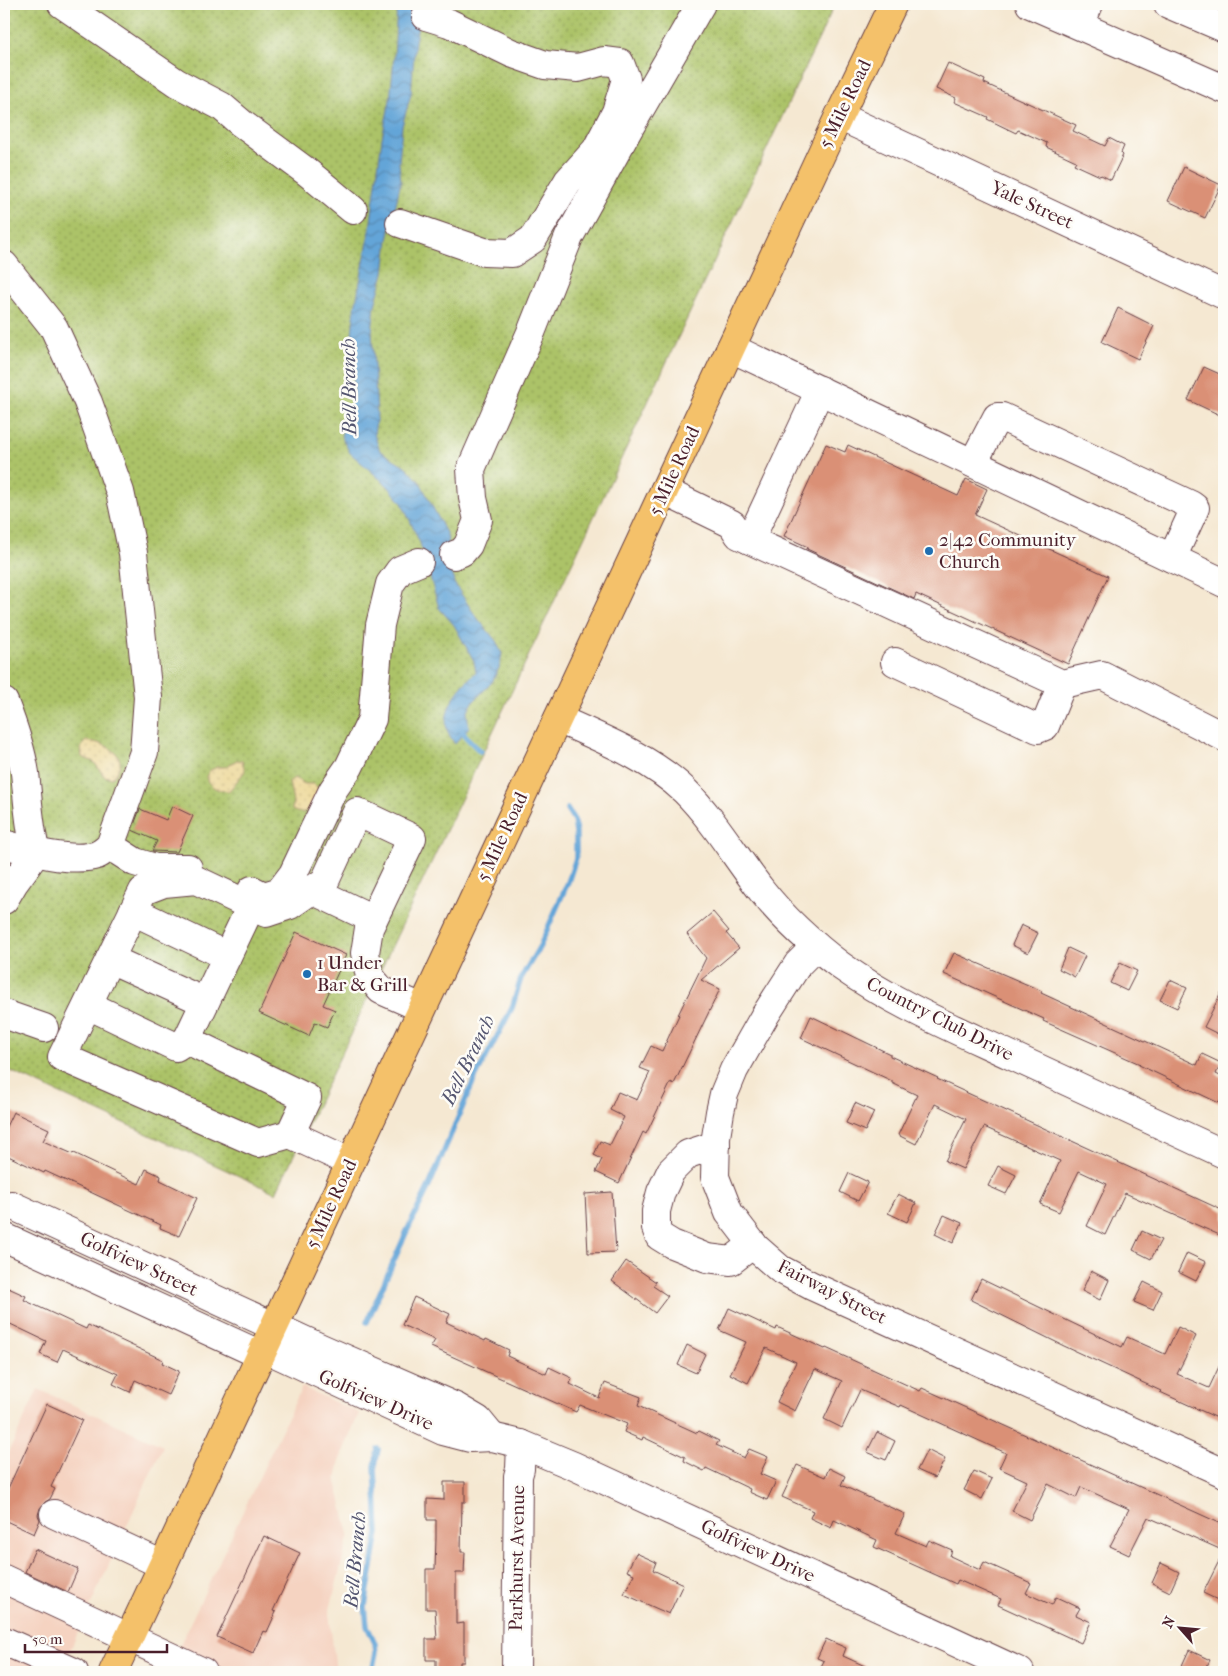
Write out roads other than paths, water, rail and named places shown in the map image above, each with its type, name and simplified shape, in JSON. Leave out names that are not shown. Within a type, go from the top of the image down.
[{"type":"main road","name":"5 Mile Road","points":[[113,1672],[839,116],[894,4]]},
{"type":"street","points":[[62,4],[177,83],[221,106],[314,177],[353,210]]},
{"type":"street","points":[[454,554],[462,552],[468,545],[478,520],[473,498],[470,469],[532,330],[569,237],[632,122],[701,4]]},
{"type":"street","points":[[1030,4],[1084,15],[1224,89]]},
{"type":"street","points":[[1168,4],[1224,28]]},
{"type":"street","points":[[400,223],[484,252],[512,253],[533,239],[568,181],[596,150],[616,112],[626,79],[620,63],[604,61],[578,68],[545,65],[511,53],[449,23],[426,16]]},
{"type":"street","name":"Yale Street","points":[[839,116],[1224,294]]},
{"type":"street","points":[[4,265],[54,328],[88,402],[120,492],[133,552],[148,697],[144,752],[110,846],[98,855],[77,857],[36,854],[4,844]]},
{"type":"street","points":[[731,348],[1224,583]]},
{"type":"street","points":[[750,540],[820,390]]},
{"type":"street","points":[[973,463],[997,417],[1002,417],[1191,505],[1196,508],[1172,558]]},
{"type":"street","points":[[664,491],[732,524],[739,535],[1062,684],[1102,675],[1224,737]]},
{"type":"street","points":[[110,846],[135,862],[155,868],[198,867],[264,896],[280,892],[292,874],[333,790],[349,767],[372,719],[380,625],[390,584],[400,570],[418,562]]},
{"type":"street","points":[[895,662],[1038,729],[1045,726],[1062,684]]},
{"type":"street","points":[[4,702],[19,746],[24,772],[30,834],[36,854]]},
{"type":"street","name":"Country Club Drive","points":[[558,719],[646,762],[669,777],[703,811],[763,892],[792,924],[816,946],[863,980],[926,1016],[1224,1154]]},
{"type":"street","points":[[350,1162],[290,1134],[258,1144],[62,1057],[143,891],[164,883],[196,880],[266,913],[290,905],[325,881],[358,812],[412,838],[369,928],[365,953],[370,977],[381,990],[422,1008]]},
{"type":"street","points":[[4,900],[36,854]]},
{"type":"street","points":[[312,890],[374,919]]},
{"type":"street","points":[[88,1005],[176,1047],[187,1040],[251,906]]},
{"type":"street","points":[[133,911],[227,956]]},
{"type":"street","name":"Fairway Street","points":[[816,946],[798,964],[764,1017],[734,1070],[724,1094],[720,1112],[715,1177],[729,1213],[752,1244],[780,1269],[812,1286],[1224,1472]]},
{"type":"street","points":[[110,959],[205,1002]]},
{"type":"street","points":[[6,1020],[44,1028]]},
{"type":"street","points":[[187,1040],[307,1098],[290,1134]]},
{"type":"street","points":[[716,1145],[688,1154],[671,1171],[661,1192],[656,1211],[656,1228],[659,1236],[672,1244],[707,1258],[731,1261],[752,1244]]},
{"type":"street","name":"Golfview Street","points":[[4,1207],[11,1204],[266,1343]]},
{"type":"street","points":[[4,1236],[266,1343]]},
{"type":"street","name":"Golfview Drive","points":[[266,1343],[456,1407],[478,1420],[492,1437],[521,1444],[592,1474],[1020,1672]]},
{"type":"street","name":"Parkhurst Avenue","points":[[516,1672],[518,1476],[521,1444]]},
{"type":"street","points":[[54,1514],[163,1565]]},
{"type":"street","points":[[4,1579],[203,1672]]},
{"type":"street","points":[[4,1641],[74,1672]]},
{"type":"water","points":[[397,4],[422,4],[415,41],[411,94],[402,126],[399,163],[401,181],[388,240],[384,273],[375,305],[372,332],[377,415],[374,434],[380,451],[405,466],[420,482],[447,535],[454,583],[475,615],[496,641],[502,654],[499,668],[492,682],[473,702],[467,713],[469,727],[455,744],[447,730],[447,713],[459,690],[476,672],[474,661],[454,625],[439,608],[420,543],[402,503],[388,486],[350,453],[341,436],[354,392],[351,342],[355,307],[369,236],[382,138],[390,100]]},
{"type":"waterway","name":"Bell Branch","points":[[461,728],[465,736],[480,751]]},
{"type":"waterway","name":"Bell Branch","points":[[367,1322],[430,1184],[474,1080],[512,1008],[521,978],[540,946],[568,882],[576,858],[576,833],[574,820],[567,809]]},
{"type":"waterway","name":"Bell Branch","points":[[372,1672],[376,1653],[375,1643],[367,1626],[365,1606],[378,1533],[375,1466],[378,1449]]},
{"type":"place","name":"2|42 Community Church","points":[[929,551]]},
{"type":"place","name":"1 Under Bar & Grill","points":[[307,974]]}]
